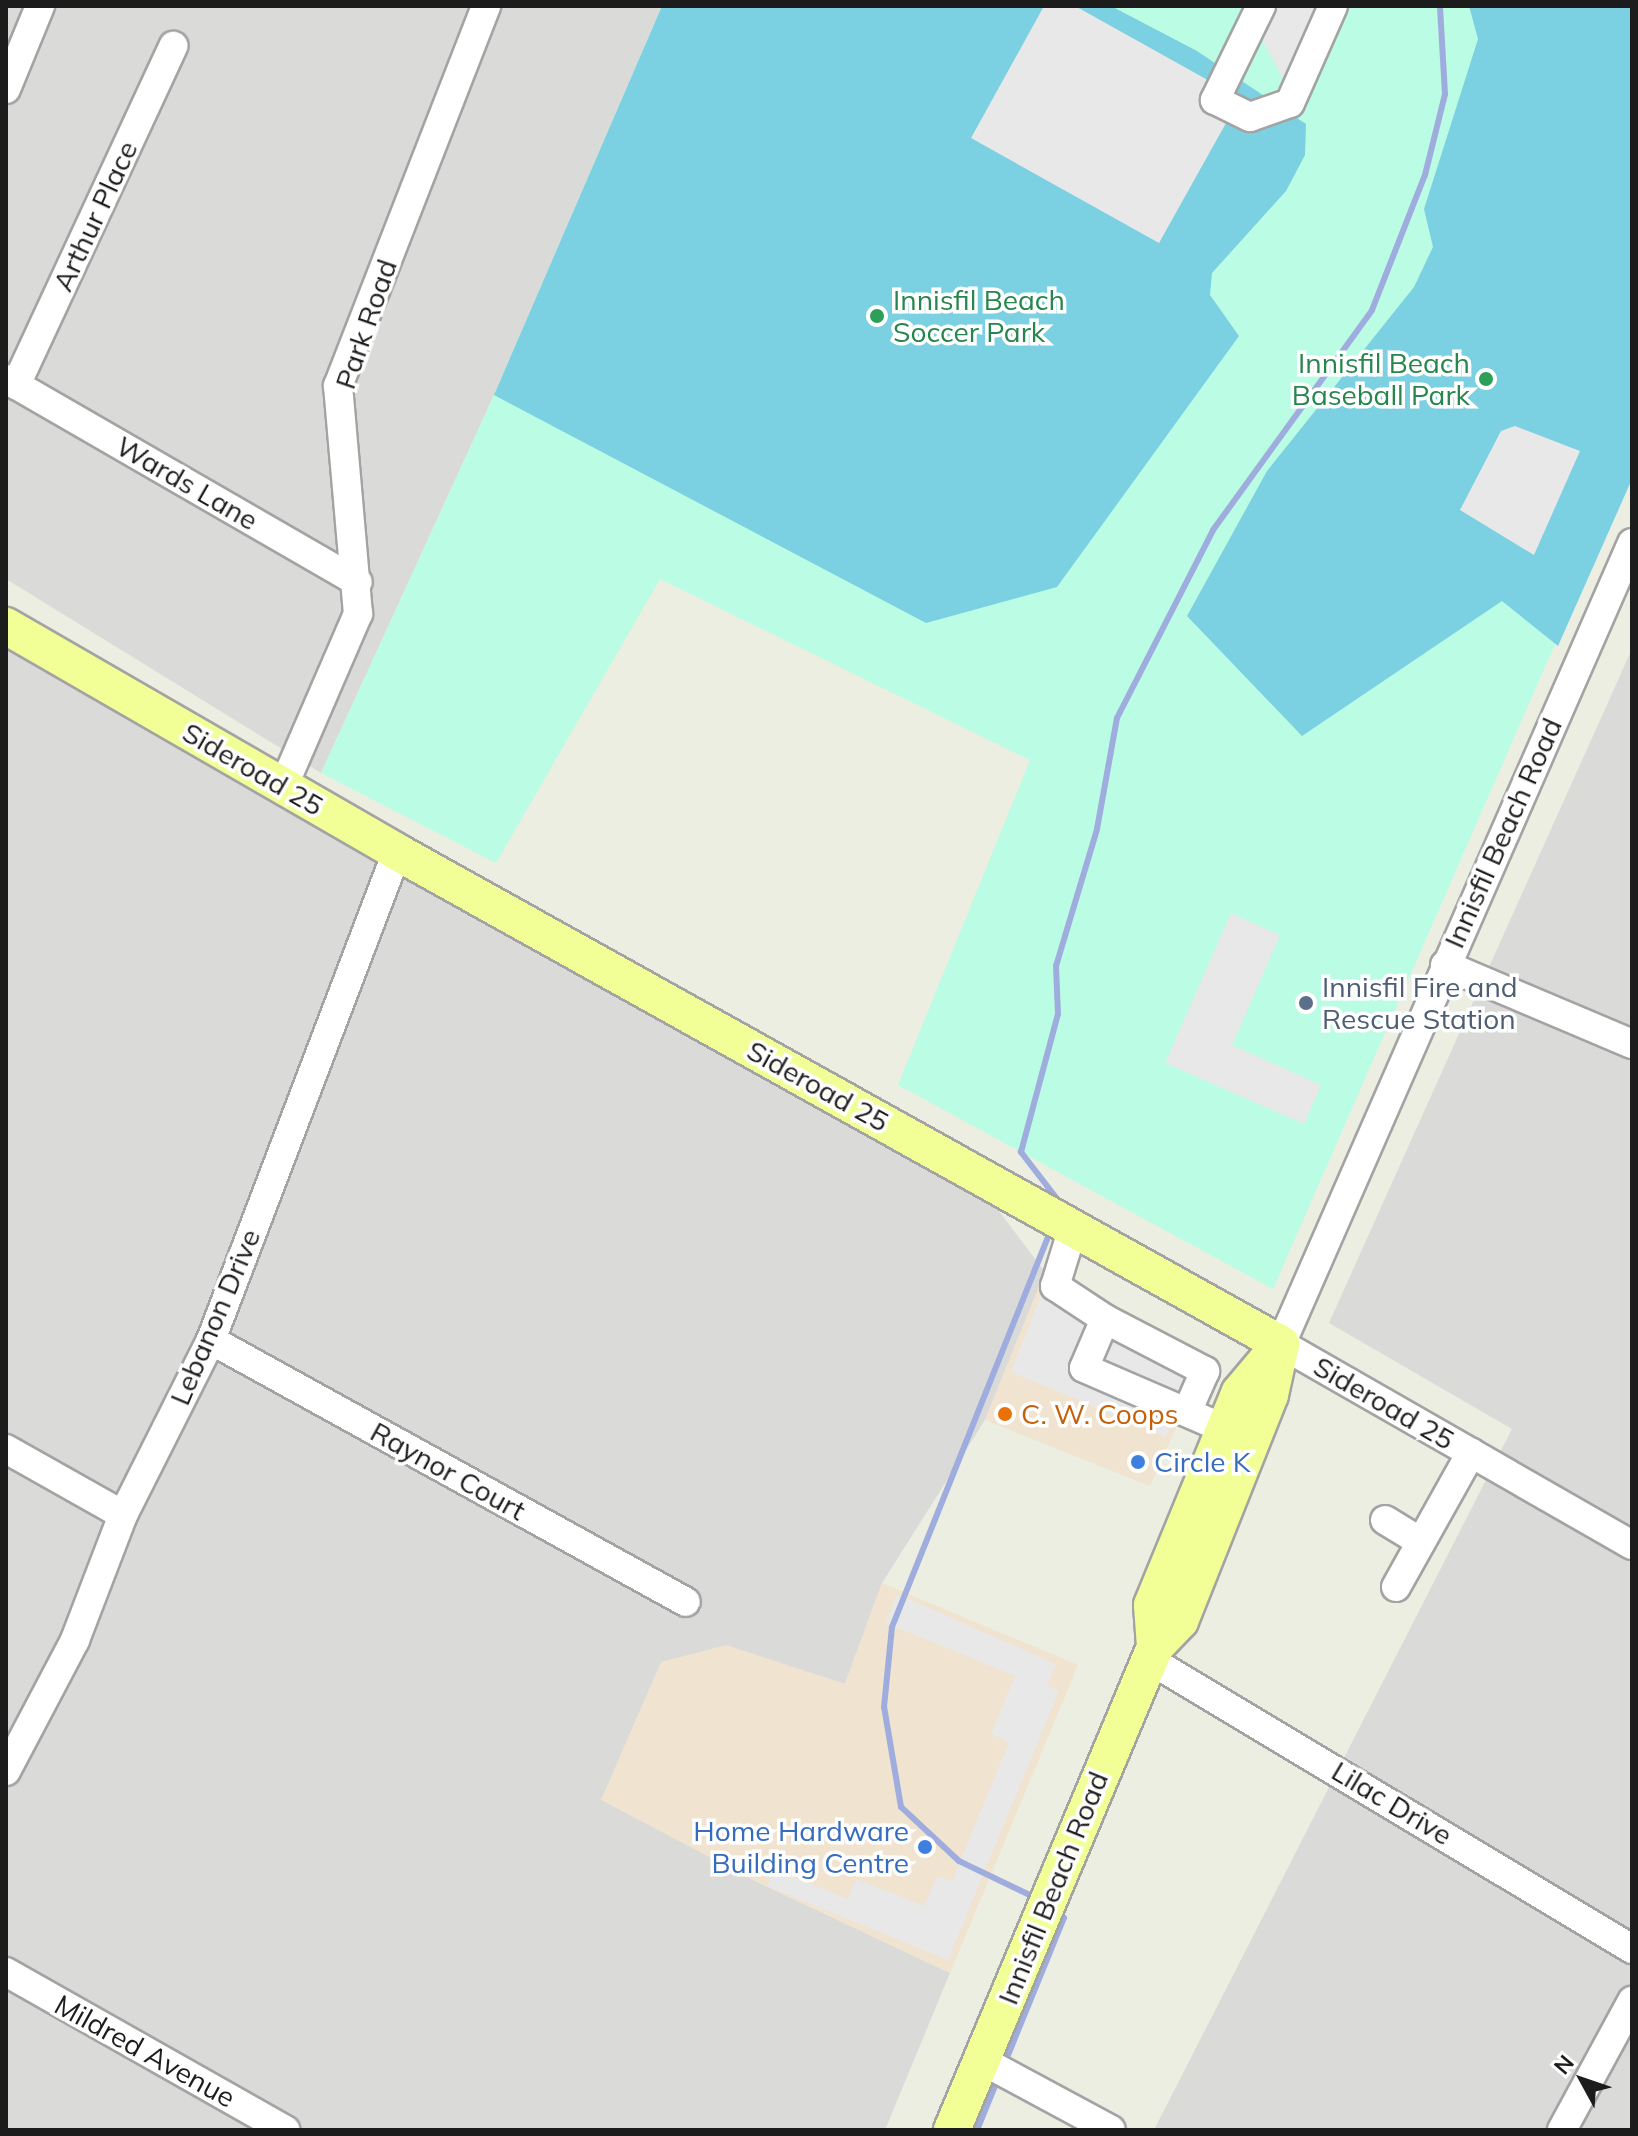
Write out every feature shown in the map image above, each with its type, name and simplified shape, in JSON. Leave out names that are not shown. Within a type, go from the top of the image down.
[{"type":"main road","name":"Sideroad 25","points":[[6,626],[397,852],[1281,1344]]},
{"type":"main road","name":"Innisfil Beach Road","points":[[1153,1653],[1152,1605],[1240,1392],[1281,1344]]},
{"type":"main road","name":"Innisfil Beach Road","points":[[952,2130],[983,2061],[1062,1858],[1153,1653],[1180,1621],[1270,1395],[1281,1344]]},
{"type":"street","points":[[6,89],[40,6]]},
{"type":"street","name":"Park Road","points":[[283,787],[342,661],[358,614],[358,582],[338,386],[486,6]]},
{"type":"street","points":[[1261,6],[1215,100],[1250,117],[1290,103],[1333,6]]},
{"type":"street","name":"Arthur Place","points":[[11,382],[173,46]]},
{"type":"street","name":"Wards Lane","points":[[11,382],[358,582]]},
{"type":"street","name":"Innisfil Beach Road","points":[[1281,1344],[1632,543]]},
{"type":"street","name":"Lebanon Drive","points":[[6,1771],[75,1640],[123,1515],[211,1340],[397,852]]},
{"type":"street","points":[[1445,965],[1632,1044]]},
{"type":"street","points":[[1073,1228],[1055,1286],[1105,1319],[1205,1371],[1187,1412]]},
{"type":"street","points":[[1105,1319],[1084,1368],[1225,1429]]},
{"type":"street","name":"Raynor Court","points":[[211,1340],[686,1602]]},
{"type":"street","name":"Sideroad 25","points":[[1281,1344],[1631,1541]]},
{"type":"street","points":[[6,1449],[123,1515]]},
{"type":"street","points":[[1396,1587],[1471,1453]]},
{"type":"street","points":[[1385,1520],[1421,1542]]},
{"type":"street","name":"Lilac Drive","points":[[1153,1653],[1632,1949]]},
{"type":"street","name":"Mildred Avenue","points":[[6,1972],[285,2130]]},
{"type":"street","points":[[1562,2130],[1632,2001]]},
{"type":"street","points":[[983,2061],[1111,2130]]},
{"type":"shaded area","points":[[6,6],[662,6],[494,395],[321,773],[6,579]]},
{"type":"shaded area","name":"Innisfil Beach Soccer Park","points":[[662,6],[1111,6],[1197,51],[1306,124],[1305,155],[1286,191],[1212,273],[1210,295],[1239,336],[1057,587],[926,623],[494,395]]},
{"type":"shaded area","points":[[1044,6],[1075,6],[1240,98],[1159,243],[971,138]]},
{"type":"shaded area","points":[[1269,6],[1322,6],[1285,83],[1258,31]]},
{"type":"shaded area","name":"Innisfil Beach Baseball Park","points":[[1469,6],[1632,6],[1632,479],[1558,646],[1502,601],[1302,736],[1187,616],[1267,471],[1414,287],[1433,247],[1424,209],[1478,39]]},
{"type":"shaded area","points":[[1515,426],[1580,451],[1534,555],[1460,510],[1501,431]]},
{"type":"shaded area","points":[[6,642],[995,1206],[1045,1272],[985,1420],[882,1583],[845,1684],[726,1646],[601,1799],[757,1882],[950,1973],[885,2130],[6,2130]]},
{"type":"shaded area","points":[[1632,649],[1632,2130],[1154,2130],[1512,1429],[1329,1323]]},
{"type":"shaded area","points":[[1231,913],[1280,935],[1232,1045],[1321,1085],[1304,1124],[1165,1063]]},
{"type":"shaded area","points":[[1045,1272],[1204,1366],[1150,1486],[985,1420]]},
{"type":"shaded area","points":[[1047,1279],[1197,1371],[1166,1437],[1011,1372]]},
{"type":"shaded area","points":[[882,1583],[1078,1665],[950,1973],[757,1882],[601,1800],[661,1662],[726,1645],[845,1684]]},
{"type":"shaded area","points":[[897,1594],[1056,1664],[1047,1686],[1059,1691],[948,1960],[767,1886],[774,1869],[848,1899],[856,1879],[924,1906],[937,1876],[952,1881],[1009,1742],[991,1734],[1015,1676],[886,1623]]},
{"type":"green space","points":[[662,6],[1632,6],[1632,468],[1273,1289],[898,1085],[1030,760],[660,579],[496,863],[321,773],[494,395]]},
{"type":"waterway","points":[[1061,1204],[1021,1152],[1058,1014],[1056,966],[1097,829],[1117,718],[1213,530],[1372,310],[1425,175],[1445,94],[1440,6]]},
{"type":"waterway","points":[[1038,1899],[959,1861],[901,1807],[884,1707],[892,1627],[1051,1230]]},
{"type":"waterway","points":[[1008,2055],[1064,1918],[1056,1913]]},
{"type":"waterway","points":[[977,2130],[995,2086]]},
{"type":"place","name":"Innisfil Beach Soccer Park","points":[[877,316]]},
{"type":"place","name":"Innisfil Beach Baseball Park","points":[[1486,379]]},
{"type":"place","name":"Innisfil Fire and Rescue Station","points":[[1306,1003]]},
{"type":"place","name":"C. W. Coops","points":[[1005,1414]]},
{"type":"place","name":"Circle K","points":[[1138,1462]]},
{"type":"place","name":"Home Hardware Building Centre","points":[[925,1847]]}]
